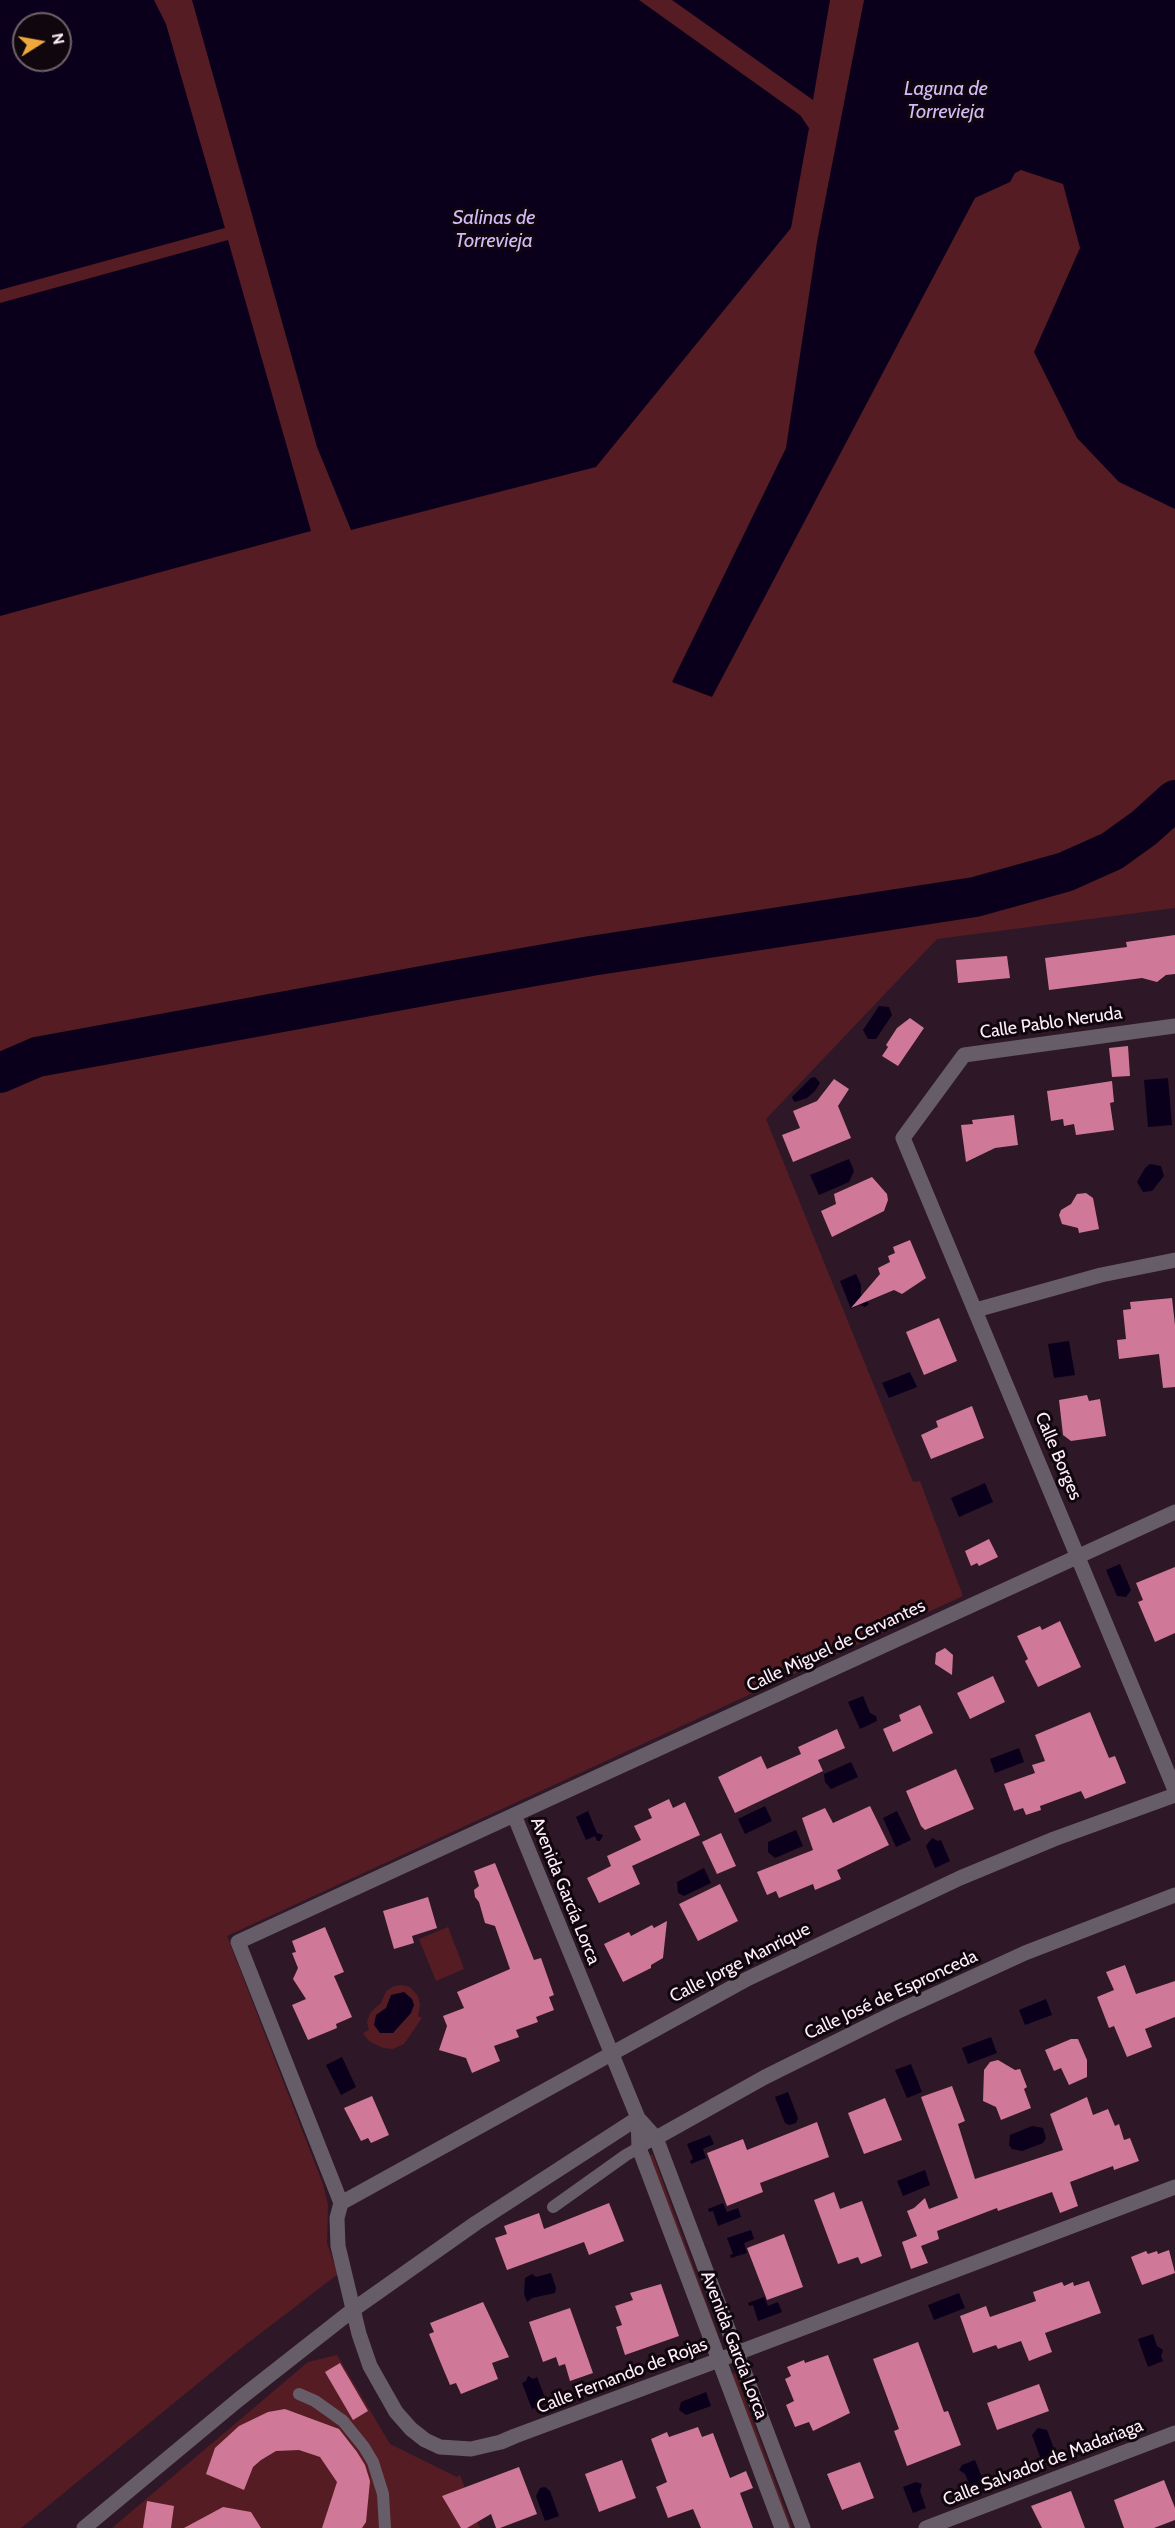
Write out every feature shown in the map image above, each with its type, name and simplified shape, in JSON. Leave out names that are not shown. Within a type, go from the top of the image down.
[{"type":"street","name":"Calle Pablo Neruda","points":[[903,1138],[964,1055],[1175,1026]]},
{"type":"street","name":"Calle Borges","points":[[903,1138],[1175,1790]]},
{"type":"street","points":[[976,1311],[1101,1275],[1175,1260]]},
{"type":"street","name":"Calle Miguel de Cervantes","points":[[514,1815],[1175,1512]]},
{"type":"street","name":"Calle Jorge Manrique","points":[[341,2203],[747,1979],[960,1878],[1054,1839],[1175,1795]]},
{"type":"street","name":"Avenida García Lorca","points":[[354,2309],[338,2246],[337,2218],[341,2203],[238,1942],[514,1815],[638,2118],[639,2148],[782,2528]]},
{"type":"street","name":"Calle José de Espronceda","points":[[656,2138],[765,2077],[902,2009],[1025,1953],[1175,1895]]},
{"type":"street","points":[[84,2528],[238,2400],[354,2309],[476,2223],[638,2118],[656,2138]]},
{"type":"street","name":"Avenida García Lorca","points":[[656,2138],[803,2528]]},
{"type":"street","name":"Calle Fernando de Rojas","points":[[354,2309],[359,2334],[370,2366],[396,2412],[411,2429],[425,2440],[440,2447],[455,2450],[471,2449],[501,2442],[1175,2187]]},
{"type":"street","name":"Calle Salvador de Madariaga","points":[[926,2528],[1175,2433]]},
{"type":"lane","points":[[553,2207],[656,2138]]},
{"type":"lane","points":[[300,2394],[315,2401],[343,2421],[364,2447],[373,2462],[383,2494],[385,2528]]},
{"type":"shaded area","points":[[0,0],[1175,0],[1175,908],[937,939],[766,1119],[913,1482],[920,1481],[963,1596],[227,1936],[323,2184],[328,2205],[327,2243],[338,2274],[240,2349],[21,2528],[0,2528]]},
{"type":"shaded area","points":[[448,1927],[464,1969],[436,1981],[419,1939]]},
{"type":"shaded area","points":[[394,1986],[410,1987],[418,1996],[420,2005],[418,2016],[422,2018],[404,2044],[393,2049],[383,2048],[369,2041],[363,2033],[369,2030],[367,2022],[370,2013],[381,2003],[386,1991]]},
{"type":"shaded area","points":[[649,2155],[653,2155],[722,2346],[721,2346]]},
{"type":"shaded area","points":[[337,2355],[390,2444],[457,2477],[460,2475],[480,2528],[112,2528],[308,2362]]},
{"type":"shaded area","points":[[735,2373],[792,2528],[789,2528],[732,2374]]},
{"type":"water","points":[[0,0],[154,0],[166,24],[225,228],[0,290]]},
{"type":"water","name":"Salinas de Torrevieja","points":[[192,0],[639,0],[800,115],[809,128],[791,228],[596,467],[351,530],[317,447]]},
{"type":"water","points":[[672,0],[830,0],[813,100]]},
{"type":"water","name":"Laguna de Torrevieja","points":[[864,0],[1175,0],[1175,509],[1119,482],[1077,438],[1034,352],[1080,248],[1063,184],[1021,170],[1015,173],[1010,182],[975,198],[712,697],[672,682],[786,448],[817,242]]},
{"type":"water","points":[[228,240],[311,531],[0,616],[0,303]]},
{"type":"water","points":[[879,1006],[889,1007],[892,1015],[876,1039],[868,1039],[863,1030]]},
{"type":"water","points":[[815,1077],[820,1083],[815,1091],[807,1098],[795,1102],[792,1097],[811,1078]]},
{"type":"water","points":[[1168,1078],[1172,1125],[1148,1127],[1144,1080]]},
{"type":"water","points":[[849,1159],[854,1171],[849,1182],[819,1195],[810,1175]]},
{"type":"water","points":[[1150,1164],[1161,1166],[1164,1176],[1152,1191],[1143,1192],[1137,1182]]},
{"type":"water","points":[[856,1274],[861,1285],[861,1294],[869,1304],[865,1307],[860,1305],[851,1309],[840,1281]]},
{"type":"water","points":[[1069,1341],[1075,1375],[1054,1378],[1048,1344]]},
{"type":"water","points":[[910,1372],[917,1387],[889,1398],[882,1383]]},
{"type":"water","points":[[985,1483],[993,1502],[959,1517],[951,1498]]},
{"type":"water","points":[[1120,1564],[1131,1590],[1126,1597],[1117,1596],[1106,1570]]},
{"type":"water","points":[[863,1696],[870,1713],[876,1716],[877,1721],[860,1729],[848,1702]]},
{"type":"water","points":[[1019,1748],[1024,1762],[995,1773],[990,1759]]},
{"type":"water","points":[[851,1762],[858,1777],[831,1789],[825,1782],[824,1774]]},
{"type":"water","points":[[765,1806],[772,1821],[745,1834],[738,1819]]},
{"type":"water","points":[[588,1811],[597,1833],[603,1835],[600,1841],[597,1841],[595,1836],[586,1840],[576,1817]]},
{"type":"water","points":[[897,1811],[911,1840],[896,1847],[883,1818]]},
{"type":"water","points":[[796,1830],[803,1846],[775,1858],[768,1852],[768,1842]]},
{"type":"water","points":[[932,1838],[941,1840],[950,1861],[935,1868],[926,1846]]},
{"type":"water","points":[[704,1868],[711,1883],[684,1896],[678,1893],[677,1882]]},
{"type":"water","points":[[404,1992],[412,1999],[414,2005],[411,2013],[393,2033],[380,2033],[374,2025],[376,2015],[386,2008],[391,1995]]},
{"type":"water","points":[[1046,1999],[1052,2015],[1025,2025],[1019,2010]]},
{"type":"water","points":[[991,2037],[997,2053],[968,2064],[962,2048]]},
{"type":"water","points":[[342,2057],[356,2087],[341,2095],[326,2065]]},
{"type":"water","points":[[911,2064],[922,2092],[907,2098],[895,2070]]},
{"type":"water","points":[[788,2092],[798,2118],[796,2123],[789,2125],[785,2123],[775,2097]]},
{"type":"water","points":[[1032,2126],[1043,2128],[1046,2138],[1043,2143],[1022,2151],[1012,2149],[1009,2145],[1010,2135]]},
{"type":"water","points":[[710,2135],[714,2144],[703,2149],[706,2158],[691,2164],[690,2161],[693,2159],[687,2144]]},
{"type":"water","points":[[925,2170],[930,2185],[903,2196],[897,2181]]},
{"type":"water","points":[[723,2203],[727,2212],[738,2208],[741,2217],[718,2226],[713,2211],[709,2212],[708,2209]]},
{"type":"water","points":[[751,2230],[754,2239],[744,2243],[747,2253],[731,2258],[730,2255],[733,2254],[727,2238]]},
{"type":"water","points":[[551,2273],[556,2288],[555,2293],[532,2298],[527,2302],[524,2294],[525,2278],[532,2274],[536,2277]]},
{"type":"water","points":[[959,2293],[965,2308],[934,2320],[928,2305]]},
{"type":"water","points":[[764,2297],[768,2306],[778,2302],[782,2312],[758,2321],[753,2305],[749,2306],[748,2303]]},
{"type":"water","points":[[1153,2334],[1157,2346],[1163,2350],[1161,2356],[1163,2361],[1148,2367],[1138,2339]]},
{"type":"water","points":[[528,2376],[533,2379],[537,2377],[547,2403],[532,2409],[522,2383]]},
{"type":"water","points":[[706,2392],[711,2406],[686,2415],[679,2410],[681,2402]]},
{"type":"water","points":[[1038,2428],[1047,2430],[1057,2457],[1042,2462],[1032,2435]]},
{"type":"water","points":[[975,2460],[985,2485],[972,2490],[965,2474],[959,2470],[962,2465]]},
{"type":"water","points":[[916,2482],[922,2484],[920,2491],[926,2508],[913,2513],[903,2487]]},
{"type":"water","points":[[545,2487],[550,2491],[559,2516],[545,2521],[536,2496],[540,2488]]},
{"type":"building","points":[[1175,935],[1175,974],[1166,975],[1157,982],[1142,978],[1049,990],[1045,958],[1127,947],[1126,942]]},
{"type":"building","points":[[1007,956],[1010,978],[958,983],[956,960]]},
{"type":"building","points":[[910,1018],[924,1028],[898,1066],[882,1056],[897,1028]]},
{"type":"building","points":[[1128,1046],[1130,1076],[1112,1077],[1109,1048]]},
{"type":"building","points":[[834,1079],[849,1089],[838,1106],[851,1138],[793,1162],[782,1135],[800,1128],[793,1111],[817,1101]]},
{"type":"building","points":[[1112,1081],[1114,1102],[1110,1103],[1114,1130],[1076,1135],[1074,1124],[1064,1126],[1063,1119],[1051,1121],[1047,1091]]},
{"type":"building","points":[[1014,1115],[1018,1145],[995,1148],[966,1162],[961,1125],[973,1124],[972,1120]]},
{"type":"building","points":[[872,1177],[887,1194],[888,1200],[884,1211],[832,1237],[821,1211],[836,1204],[834,1194]]},
{"type":"building","points":[[1086,1193],[1093,1198],[1099,1229],[1079,1233],[1078,1228],[1062,1224],[1059,1215],[1061,1210],[1071,1204],[1077,1194]]},
{"type":"building","points":[[910,1240],[926,1278],[902,1294],[894,1290],[851,1308],[880,1274],[878,1268],[890,1262],[888,1256],[895,1253],[893,1247]]},
{"type":"building","points":[[1172,1298],[1175,1325],[1175,1387],[1163,1388],[1159,1354],[1119,1359],[1117,1340],[1126,1339],[1123,1310],[1131,1309],[1130,1302]]},
{"type":"building","points":[[939,1318],[957,1361],[924,1375],[906,1332]]},
{"type":"building","points":[[1087,1395],[1089,1401],[1100,1399],[1106,1436],[1071,1441],[1063,1435],[1059,1400]]},
{"type":"building","points":[[972,1406],[984,1438],[931,1459],[921,1435],[938,1427],[936,1421]]},
{"type":"building","points":[[989,1539],[998,1557],[979,1566],[977,1563],[971,1566],[965,1551]]},
{"type":"building","points":[[1175,1567],[1175,1633],[1155,1642],[1138,1602],[1143,1600],[1136,1583]]},
{"type":"building","points":[[1060,1621],[1081,1667],[1038,1687],[1025,1661],[1028,1659],[1017,1636],[1040,1626],[1042,1630]]},
{"type":"building","points":[[945,1648],[953,1655],[952,1675],[935,1664],[936,1653]]},
{"type":"building","points":[[993,1676],[1005,1702],[970,1719],[957,1693]]},
{"type":"building","points":[[920,1705],[933,1733],[893,1752],[883,1729],[901,1721],[899,1715]]},
{"type":"building","points":[[1090,1712],[1109,1758],[1115,1756],[1126,1783],[1085,1799],[1081,1791],[1040,1806],[1041,1810],[1026,1815],[1023,1808],[1014,1811],[1004,1784],[1035,1773],[1032,1765],[1045,1761],[1035,1735]]},
{"type":"building","points":[[837,1729],[845,1748],[818,1760],[823,1771],[735,1813],[718,1777],[761,1756],[767,1769],[801,1754],[798,1747]]},
{"type":"building","points":[[956,1769],[974,1809],[925,1830],[921,1826],[906,1791]]},
{"type":"building","points":[[669,1799],[673,1808],[685,1802],[700,1835],[632,1866],[640,1884],[599,1903],[587,1878],[611,1866],[607,1856],[641,1840],[634,1826],[652,1818],[648,1809]]},
{"type":"building","points":[[870,1806],[889,1845],[837,1870],[841,1879],[815,1890],[813,1884],[779,1898],[776,1891],[767,1895],[757,1872],[813,1850],[802,1818],[825,1808],[833,1823]]},
{"type":"building","points":[[721,1833],[736,1866],[717,1874],[702,1842]]},
{"type":"building","points":[[495,1863],[534,1960],[541,1958],[554,1995],[549,1997],[554,2010],[536,2017],[538,2022],[516,2030],[519,2037],[494,2046],[500,2061],[472,2073],[466,2058],[439,2050],[447,2026],[443,2016],[464,2008],[457,1992],[510,1969],[495,1926],[485,1923],[474,1890],[479,1886],[474,1871]]},
{"type":"building","points":[[720,1884],[738,1921],[698,1941],[679,1904]]},
{"type":"building","points":[[428,1897],[437,1928],[412,1936],[414,1943],[394,1949],[383,1911]]},
{"type":"building","points":[[667,1921],[663,1958],[651,1965],[651,1968],[623,1982],[604,1944],[629,1932],[631,1936],[652,1925],[654,1928]]},
{"type":"building","points":[[325,1927],[344,1972],[334,1976],[352,2017],[336,2024],[337,2028],[308,2040],[292,2005],[306,1999],[293,1979],[298,1968],[292,1953],[296,1952],[292,1941]]},
{"type":"building","points":[[1125,1965],[1136,1994],[1175,1981],[1175,2017],[1145,2029],[1152,2047],[1127,2057],[1114,2026],[1109,2028],[1097,1997],[1114,1990],[1106,1972]]},
{"type":"building","points":[[1071,2039],[1078,2039],[1087,2060],[1087,2077],[1069,2085],[1061,2068],[1054,2071],[1045,2050]]},
{"type":"building","points":[[998,2060],[1015,2070],[1020,2069],[1027,2087],[1024,2089],[1031,2108],[1001,2120],[996,2107],[983,2101],[984,2070],[990,2062]]},
{"type":"building","points":[[952,2086],[965,2121],[958,2124],[975,2179],[1063,2150],[1050,2114],[1087,2097],[1093,2115],[1108,2109],[1115,2126],[1119,2124],[1124,2140],[1130,2138],[1139,2161],[1114,2170],[1113,2166],[1070,2182],[1078,2206],[1060,2213],[1052,2192],[998,2211],[997,2208],[937,2231],[939,2239],[921,2246],[928,2263],[911,2269],[902,2242],[917,2236],[907,2211],[925,2198],[929,2209],[958,2198],[921,2097]]},
{"type":"building","points":[[372,2096],[389,2135],[371,2143],[368,2138],[361,2141],[344,2108]]},
{"type":"building","points":[[885,2098],[902,2140],[864,2154],[848,2113]]},
{"type":"building","points":[[817,2122],[829,2157],[760,2183],[763,2192],[727,2206],[707,2153],[743,2139],[747,2150]]},
{"type":"building","points":[[834,2192],[840,2209],[862,2201],[882,2256],[861,2264],[858,2257],[838,2264],[814,2200]]},
{"type":"building","points":[[609,2203],[624,2241],[589,2255],[584,2242],[507,2270],[495,2238],[507,2234],[504,2226],[539,2213],[544,2229]]},
{"type":"building","points":[[784,2234],[803,2287],[767,2300],[747,2248]]},
{"type":"building","points":[[1169,2250],[1175,2273],[1142,2285],[1131,2257],[1146,2251],[1148,2254],[1157,2251],[1158,2254]]},
{"type":"building","points":[[1089,2281],[1101,2313],[1045,2333],[1052,2352],[1029,2361],[1021,2341],[998,2349],[996,2345],[973,2353],[960,2316],[986,2306],[990,2317],[1036,2301],[1033,2292],[1062,2282],[1064,2286],[1073,2282],[1074,2286]]},
{"type":"building","points":[[661,2284],[679,2336],[625,2355],[616,2327],[622,2325],[615,2306],[633,2300],[630,2293]]},
{"type":"building","points":[[483,2302],[509,2357],[492,2363],[498,2379],[461,2394],[456,2383],[450,2385],[429,2334],[434,2332],[430,2323]]},
{"type":"building","points":[[570,2308],[593,2373],[570,2381],[565,2364],[559,2366],[556,2357],[543,2362],[529,2322]]},
{"type":"building","points":[[918,2342],[944,2412],[948,2411],[961,2445],[907,2466],[894,2431],[899,2429],[873,2359]]},
{"type":"building","points":[[828,2355],[850,2413],[813,2431],[809,2422],[795,2427],[786,2405],[794,2401],[785,2379],[791,2376],[787,2367],[804,2360],[805,2363]]},
{"type":"building","points":[[340,2363],[368,2411],[353,2420],[325,2372]]},
{"type":"building","points":[[1039,2384],[1049,2411],[997,2430],[987,2403]]},
{"type":"building","points":[[285,2409],[339,2429],[357,2452],[365,2465],[370,2481],[366,2522],[362,2528],[322,2528],[337,2482],[320,2457],[299,2450],[276,2451],[253,2467],[244,2490],[206,2474],[215,2448],[239,2426],[268,2412]]},
{"type":"building","points":[[698,2427],[702,2437],[713,2433],[730,2478],[746,2471],[753,2488],[740,2493],[753,2528],[701,2528],[693,2509],[668,2518],[656,2487],[667,2482],[651,2439],[667,2432],[669,2437]]},
{"type":"building","points":[[622,2460],[636,2498],[599,2512],[585,2474]]},
{"type":"building","points":[[860,2462],[874,2498],[842,2510],[827,2474]]},
{"type":"building","points":[[519,2467],[537,2514],[496,2528],[491,2514],[467,2528],[461,2528],[442,2496]]},
{"type":"building","points":[[1164,2480],[1175,2508],[1175,2520],[1154,2528],[1124,2528],[1114,2500]]},
{"type":"building","points":[[1071,2491],[1085,2528],[1042,2528],[1031,2506]]},
{"type":"building","points":[[147,2501],[174,2506],[171,2528],[143,2528]]},
{"type":"building","points":[[223,2507],[251,2512],[261,2528],[184,2528]]},
{"type":"waterway","points":[[0,1073],[37,1057],[450,981],[591,956],[975,897],[1065,872],[1112,851],[1144,828],[1175,800]]}]
